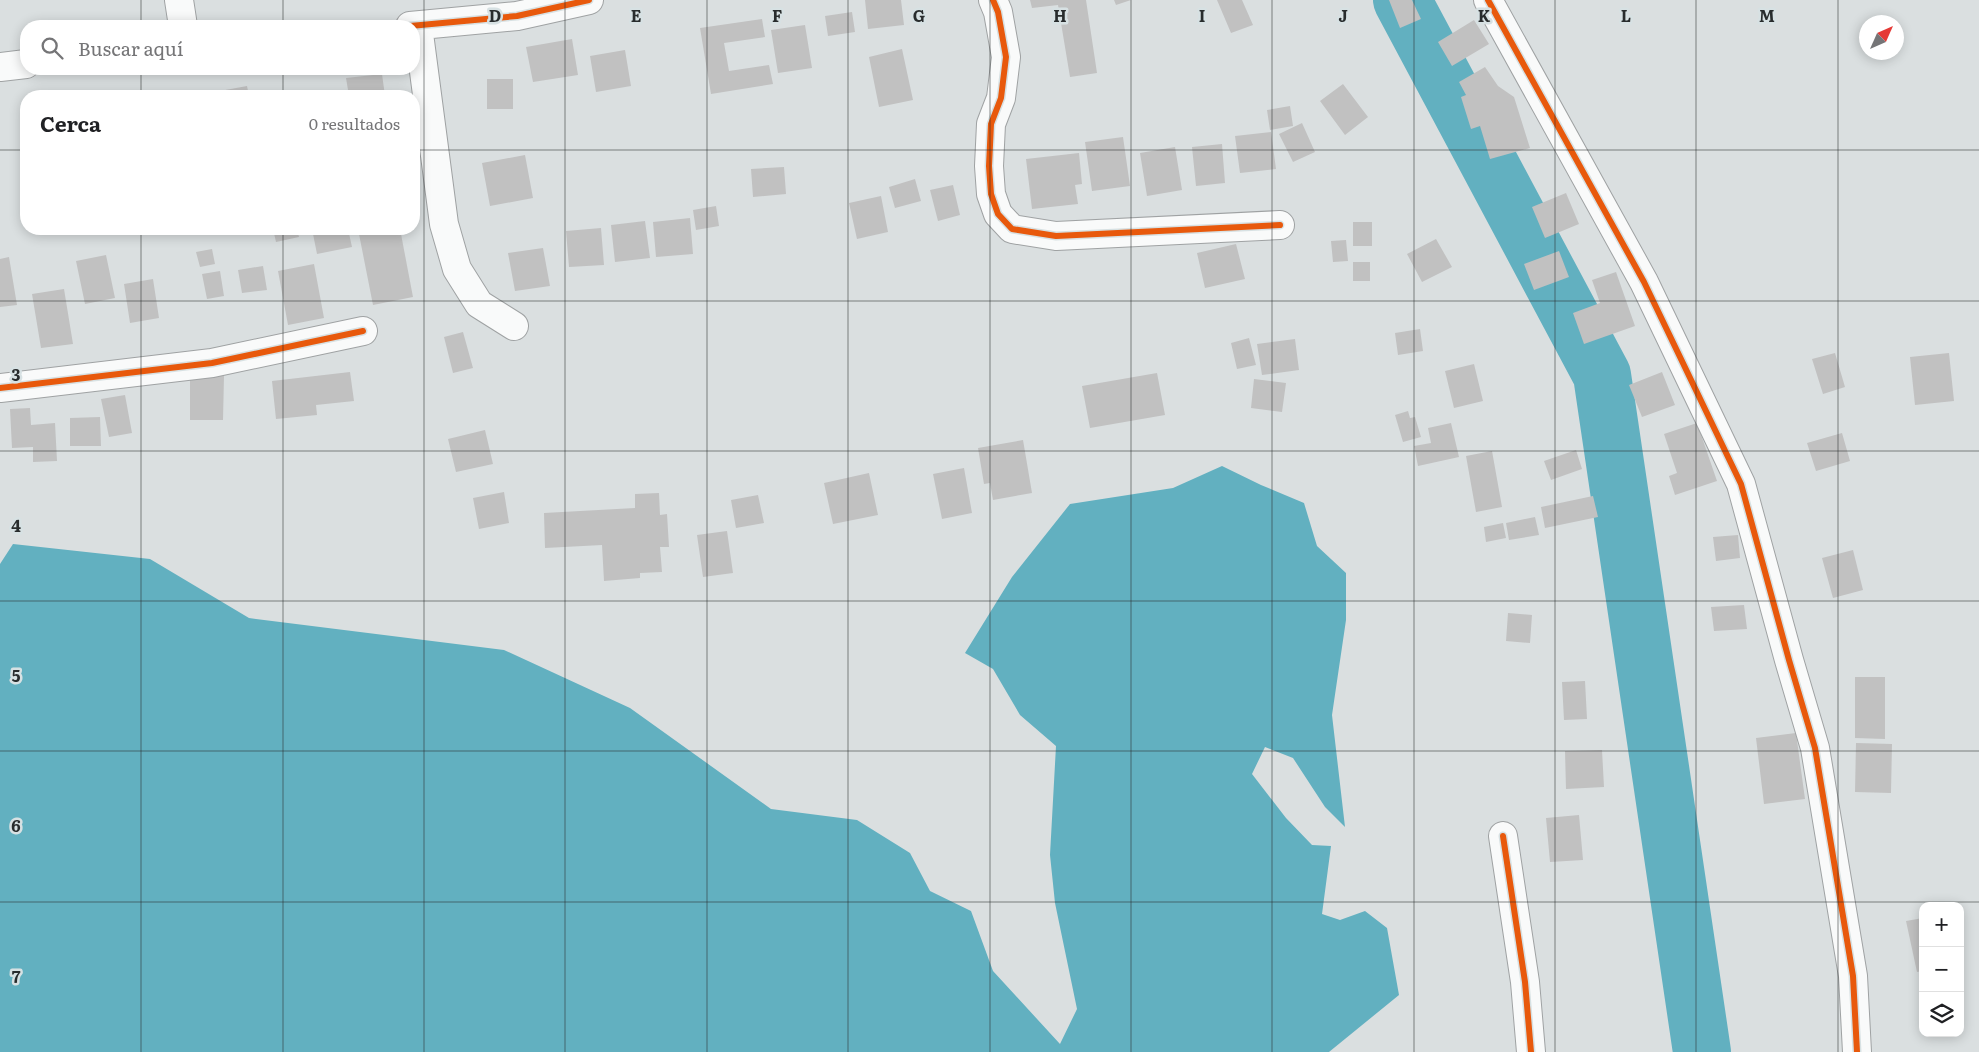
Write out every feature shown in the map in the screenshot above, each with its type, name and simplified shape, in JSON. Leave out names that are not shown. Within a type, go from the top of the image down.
[{"type":"street","points":[[179,0],[182,20]]},
{"type":"street","points":[[420,25],[517,16],[589,0]]},
{"type":"street","points":[[994,0],[1006,57],[1001,98],[991,124],[989,166],[991,194],[998,214],[1012,229],[1056,236],[1280,225]]},
{"type":"street","points":[[1488,0],[1644,282],[1741,484],[1815,748],[1853,976],[1858,1052]]},
{"type":"street","points":[[0,66],[20,64]]},
{"type":"street","points":[[420,66],[444,224],[457,269],[479,304],[514,326]]},
{"type":"street","points":[[0,388],[212,363],[363,331]]},
{"type":"street","points":[[1503,836],[1525,982],[1530,1052]]},
{"type":"water","points":[[1222,466],[1304,503],[1317,546],[1346,573],[1346,620],[1332,715],[1345,827],[1325,807],[1293,758],[1265,747],[1252,774],[1286,818],[1312,845],[1331,846],[1322,914],[1340,920],[1365,911],[1387,928],[1399,995],[1329,1052],[0,1052],[0,564],[13,544],[150,559],[249,618],[504,650],[630,708],[771,809],[857,820],[910,853],[930,891],[971,911],[993,971],[1060,1044],[1077,1009],[1055,903],[1050,855],[1056,746],[1020,715],[993,669],[965,653],[1012,577],[1070,504],[1173,488]]},
{"type":"building","points":[[865,0],[901,0],[904,25],[868,29]]},
{"type":"building","points":[[1030,0],[1086,0],[1097,73],[1070,77],[1058,5],[1032,8]]},
{"type":"building","points":[[1114,0],[1131,0],[1116,5]]},
{"type":"building","points":[[1217,0],[1242,0],[1253,25],[1231,33]]},
{"type":"building","points":[[1389,0],[1412,0],[1421,19],[1400,28]]},
{"type":"building","points":[[852,12],[855,32],[828,36],[825,16]]},
{"type":"building","points":[[762,19],[765,37],[724,43],[729,71],[769,65],[773,84],[711,94],[700,28]]},
{"type":"building","points":[[1474,20],[1489,44],[1452,66],[1438,42]]},
{"type":"building","points":[[805,25],[812,68],[778,73],[771,30]]},
{"type":"building","points":[[572,39],[578,75],[533,82],[526,47]]},
{"type":"building","points":[[902,49],[913,100],[879,107],[869,57]]},
{"type":"building","points":[[625,50],[631,86],[596,92],[590,56]]},
{"type":"building","points":[[1485,67],[1498,86],[1514,97],[1530,148],[1490,159],[1480,126],[1471,129],[1461,97],[1466,95],[1459,82]]},
{"type":"building","points":[[382,75],[384,90],[348,90],[346,78]]},
{"type":"building","points":[[487,79],[513,79],[513,109],[487,109]]},
{"type":"building","points":[[1343,84],[1368,117],[1345,135],[1320,101]]},
{"type":"building","points":[[247,86],[248,90],[225,90]]},
{"type":"building","points":[[1290,106],[1293,126],[1270,130],[1267,110]]},
{"type":"building","points":[[1302,123],[1315,152],[1293,162],[1279,134]]},
{"type":"building","points":[[1271,132],[1276,169],[1240,173],[1235,136]]},
{"type":"building","points":[[1123,137],[1130,186],[1092,191],[1085,142]]},
{"type":"building","points":[[1222,144],[1225,183],[1196,186],[1192,147]]},
{"type":"building","points":[[1175,147],[1182,190],[1147,196],[1140,153]]},
{"type":"building","points":[[1079,153],[1082,184],[1075,185],[1078,204],[1032,209],[1026,159]]},
{"type":"building","points":[[525,155],[533,198],[490,206],[482,163]]},
{"type":"building","points":[[784,167],[786,194],[753,197],[751,169]]},
{"type":"building","points":[[915,179],[921,201],[895,208],[889,187]]},
{"type":"building","points":[[953,185],[960,215],[938,221],[930,190]]},
{"type":"building","points":[[1566,193],[1579,224],[1545,238],[1532,207]]},
{"type":"building","points":[[881,196],[888,232],[857,239],[849,203]]},
{"type":"building","points":[[716,206],[719,226],[696,230],[693,210]]},
{"type":"building","points":[[690,218],[693,254],[656,257],[653,222]]},
{"type":"building","points":[[645,221],[650,258],[615,262],[611,225]]},
{"type":"building","points":[[1353,222],[1372,222],[1372,246],[1353,246]]},
{"type":"building","points":[[601,228],[604,265],[569,267],[566,231]]},
{"type":"building","points":[[274,235],[298,235],[299,237],[276,242]]},
{"type":"building","points":[[313,235],[349,235],[352,247],[317,254]]},
{"type":"building","points":[[359,235],[401,235],[413,297],[373,305]]},
{"type":"building","points":[[1436,239],[1452,267],[1422,282],[1407,254]]},
{"type":"building","points":[[1346,240],[1348,261],[1333,262],[1331,241]]},
{"type":"building","points":[[1236,244],[1245,279],[1205,288],[1197,253]]},
{"type":"building","points":[[543,248],[550,286],[515,291],[508,253]]},
{"type":"building","points":[[212,249],[215,264],[200,267],[196,252]]},
{"type":"building","points":[[1559,251],[1569,277],[1534,290],[1524,264]]},
{"type":"building","points":[[106,255],[115,298],[85,304],[76,261]]},
{"type":"building","points":[[9,257],[17,305],[0,307],[0,259]]},
{"type":"building","points":[[1353,262],[1370,262],[1370,281],[1353,281]]},
{"type":"building","points":[[314,264],[324,318],[288,325],[278,271]]},
{"type":"building","points":[[263,266],[267,290],[242,293],[238,270]]},
{"type":"building","points":[[220,271],[224,296],[207,299],[202,274]]},
{"type":"building","points":[[1616,272],[1635,326],[1584,344],[1573,313],[1600,303],[1592,280]]},
{"type":"building","points":[[153,279],[159,318],[130,323],[124,284]]},
{"type":"building","points":[[64,289],[73,344],[41,348],[32,294]]},
{"type":"building","points":[[1420,329],[1423,351],[1398,355],[1395,333]]},
{"type":"building","points":[[463,332],[473,368],[453,373],[444,337]]},
{"type":"building","points":[[1249,338],[1256,365],[1237,369],[1231,343]]},
{"type":"building","points":[[1295,339],[1299,370],[1262,375],[1257,344]]},
{"type":"building","points":[[1835,353],[1845,387],[1823,394],[1812,359]]},
{"type":"building","points":[[1949,353],[1954,401],[1915,405],[1910,357]]},
{"type":"building","points":[[1474,364],[1483,401],[1454,408],[1445,371]]},
{"type":"building","points":[[350,372],[354,401],[316,405],[317,415],[276,419],[272,381]]},
{"type":"building","points":[[1662,372],[1675,405],[1642,417],[1629,385]]},
{"type":"building","points":[[1157,373],[1165,415],[1090,428],[1082,386]]},
{"type":"building","points":[[190,375],[224,376],[223,420],[190,420]]},
{"type":"building","points":[[1254,379],[1286,383],[1282,412],[1251,408]]},
{"type":"building","points":[[125,395],[132,433],[109,437],[101,399]]},
{"type":"building","points":[[30,408],[31,425],[55,423],[57,461],[33,462],[33,447],[12,448],[10,409]]},
{"type":"building","points":[[1408,411],[1410,418],[1415,417],[1421,437],[1403,442],[1395,415]]},
{"type":"building","points":[[100,417],[101,446],[70,446],[70,418]]},
{"type":"building","points":[[1451,423],[1459,457],[1418,466],[1414,446],[1431,443],[1428,428]]},
{"type":"building","points":[[1697,423],[1717,481],[1675,495],[1669,476],[1677,473],[1664,434]]},
{"type":"building","points":[[485,430],[493,464],[456,472],[448,439]]},
{"type":"building","points":[[1842,433],[1850,461],[1816,471],[1807,443]]},
{"type":"building","points":[[1023,440],[1032,493],[993,500],[990,483],[984,484],[978,448]]},
{"type":"building","points":[[1576,450],[1582,469],[1551,480],[1544,461]]},
{"type":"building","points":[[1492,451],[1502,507],[1476,512],[1466,456]]},
{"type":"building","points":[[964,468],[972,513],[942,519],[933,474]]},
{"type":"building","points":[[869,473],[878,515],[833,524],[824,483]]},
{"type":"building","points":[[504,492],[509,523],[479,529],[473,498]]},
{"type":"building","points":[[659,493],[660,515],[667,514],[669,547],[660,547],[662,572],[640,573],[640,578],[604,581],[602,545],[545,548],[544,513],[635,508],[635,494]]},
{"type":"building","points":[[758,495],[764,523],[736,528],[731,500]]},
{"type":"building","points":[[1593,496],[1598,517],[1545,528],[1541,507]]},
{"type":"building","points":[[1535,517],[1539,535],[1509,540],[1506,523]]},
{"type":"building","points":[[1503,523],[1506,538],[1486,542],[1484,527]]},
{"type":"building","points":[[727,531],[733,573],[703,577],[697,535]]},
{"type":"building","points":[[1738,535],[1740,558],[1716,561],[1713,537]]},
{"type":"building","points":[[1853,550],[1863,590],[1833,598],[1822,558]]},
{"type":"building","points":[[1744,605],[1747,629],[1714,631],[1711,607]]},
{"type":"building","points":[[1508,613],[1532,615],[1530,643],[1506,641]]},
{"type":"building","points":[[1855,677],[1885,677],[1885,739],[1855,738]]},
{"type":"building","points":[[1585,681],[1587,719],[1564,720],[1562,682]]},
{"type":"building","points":[[1796,733],[1805,799],[1764,804],[1756,738]]},
{"type":"building","points":[[1856,743],[1892,744],[1891,793],[1855,792]]},
{"type":"building","points":[[1602,750],[1604,787],[1566,789],[1565,751]]},
{"type":"building","points":[[1579,815],[1583,860],[1550,862],[1546,818]]},
{"type":"building","points":[[1919,919],[1919,972],[1917,972],[1906,921]]},
{"type":"waterway","points":[[1402,0],[1602,375],[1702,1052]]},
{"type":"cycle path","points":[[420,25],[517,16],[589,0]]},
{"type":"cycle path","points":[[993,0],[998,12],[1006,57],[1001,98],[991,124],[989,166],[991,194],[998,214],[1012,229],[1056,236],[1280,225]]},
{"type":"cycle path","points":[[1488,0],[1644,282],[1741,484],[1815,748],[1853,976],[1857,1052]]},
{"type":"cycle path","points":[[0,388],[212,363],[363,331]]},
{"type":"cycle path","points":[[1503,836],[1525,982],[1531,1052]]}]
